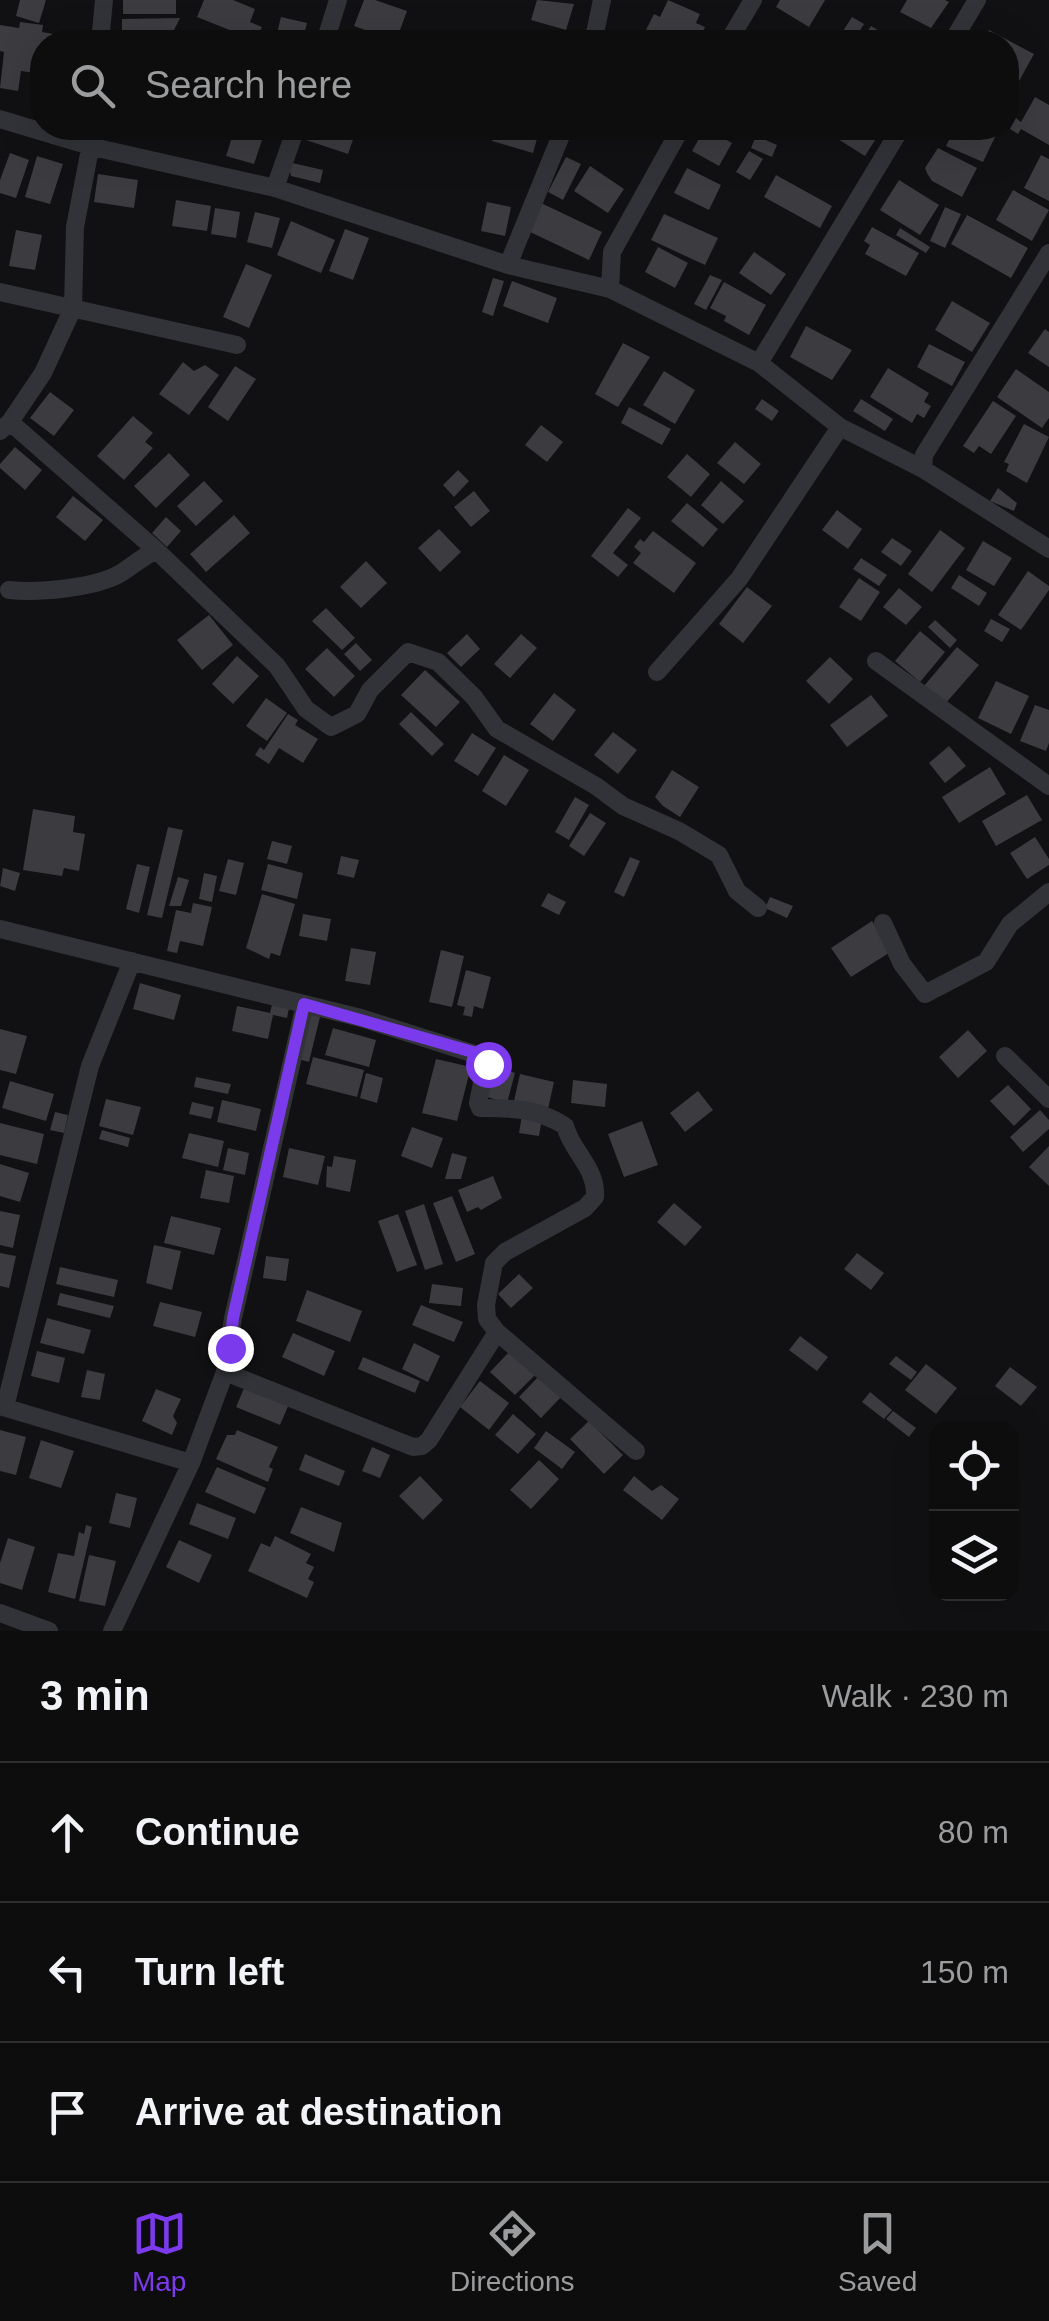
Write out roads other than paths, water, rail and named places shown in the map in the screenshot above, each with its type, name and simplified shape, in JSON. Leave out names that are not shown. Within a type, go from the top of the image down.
[{"type":"street","points":[[101,30],[104,0]]},
{"type":"street","points":[[329,30],[338,0]]},
{"type":"street","points":[[596,30],[602,0]]},
{"type":"street","points":[[959,30],[977,0]]},
{"type":"street","points":[[733,30],[745,3]]},
{"type":"street","points":[[0,119],[30,125]]},
{"type":"street","points":[[92,140],[75,227],[73,308],[43,373],[5,427],[156,550],[277,666],[306,708],[331,727],[357,714],[370,690],[408,652],[438,662],[474,697],[496,729],[624,806],[719,855],[738,891],[758,908]]},
{"type":"street","points":[[104,140],[275,188],[508,265],[610,288],[759,363],[840,427],[923,469],[1049,548]]},
{"type":"street","points":[[275,188],[292,140]]},
{"type":"street","points":[[508,265],[559,140]]},
{"type":"street","points":[[610,288],[612,252],[674,140]]},
{"type":"street","points":[[759,363],[893,140]]},
{"type":"street","points":[[923,469],[924,455],[1049,253]]},
{"type":"street","points":[[0,292],[237,345]]},
{"type":"street","points":[[657,672],[739,579],[840,427]]},
{"type":"street","points":[[10,590],[29,592],[99,582],[120,574],[156,550]]},
{"type":"street","points":[[876,661],[1049,786]]},
{"type":"street","points":[[884,922],[902,964],[924,994],[986,962],[1010,924],[1049,892]]},
{"type":"street","points":[[0,929],[304,1004],[487,1058],[480,1108],[522,1108],[545,1113],[565,1126],[570,1143],[592,1172],[596,1198],[494,1263],[487,1319],[497,1332],[636,1451]]},
{"type":"street","points":[[132,961],[90,1066],[2,1407],[190,1463]]},
{"type":"street","points":[[112,1631],[190,1463],[225,1372],[233,1318],[304,1004]]},
{"type":"street","points":[[1005,1056],[1049,1099]]},
{"type":"street","points":[[225,1372],[413,1448],[429,1440],[497,1332]]},
{"type":"street","points":[[0,1613],[50,1631]]}]
